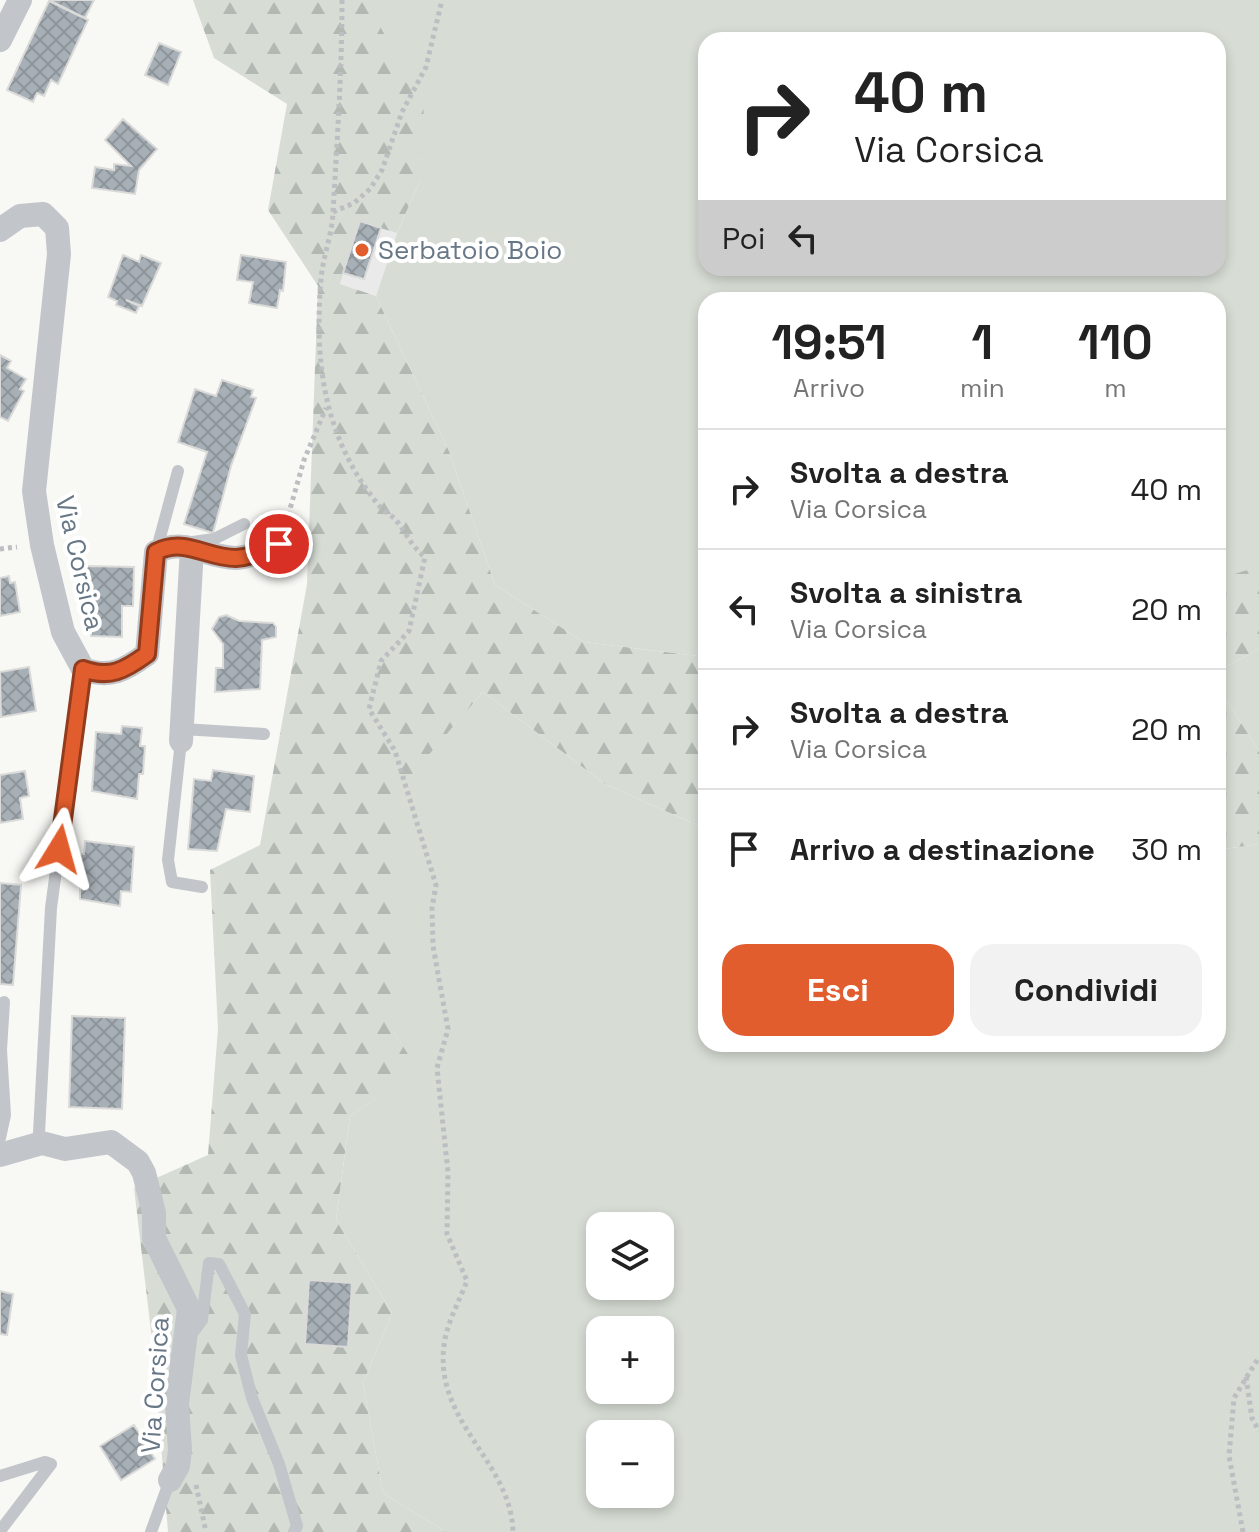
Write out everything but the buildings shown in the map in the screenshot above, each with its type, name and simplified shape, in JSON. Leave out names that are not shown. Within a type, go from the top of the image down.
[{"type":"street","points":[[0,40],[20,0]]},
{"type":"street","name":"Via Corsica","points":[[0,230],[20,216],[43,214],[57,228],[59,254],[34,491],[42,545],[63,632],[83,669],[101,676],[124,671],[147,654],[175,548]]},
{"type":"street","points":[[182,735],[175,548],[234,558],[254,555],[279,544]]},
{"type":"street","name":"Via Corsica","points":[[0,1155],[42,1143],[65,1149],[111,1142],[138,1162],[154,1213],[154,1238],[189,1309],[177,1404],[180,1450],[178,1466],[170,1480]]},
{"type":"lane","points":[[178,471],[175,548],[214,539],[244,524]]},
{"type":"lane","points":[[39,1133],[51,908],[83,669]]},
{"type":"lane","points":[[202,887],[172,882],[168,860],[182,735],[264,734]]},
{"type":"lane","points":[[0,1138],[5,1115],[1,1050],[4,1002]]},
{"type":"lane","points":[[185,1344],[202,1320],[209,1263],[219,1264],[245,1314],[241,1355],[252,1398],[282,1475],[297,1526],[294,1532]]},
{"type":"lane","points":[[0,1476],[51,1464],[0,1531]]},
{"type":"lane","points":[[151,1532],[170,1480]]},
{"type":"path","points":[[342,0],[342,96],[332,189],[333,212],[321,280],[320,342],[326,407],[334,431],[370,492],[382,510],[395,519],[412,546],[425,557],[409,631],[381,661],[369,709],[395,751],[436,885],[432,908],[433,946],[448,1029],[437,1068],[448,1172],[447,1234],[467,1281],[445,1339],[447,1391],[461,1424],[500,1483],[513,1532]]},
{"type":"path","points":[[333,212],[354,203],[370,189],[382,170],[402,112],[426,67],[442,0]]},
{"type":"path","points":[[279,544],[304,460],[326,407]]},
{"type":"path","points":[[1243,1532],[1229,1456],[1234,1398],[1259,1357]]},
{"type":"path","points":[[1246,1376],[1252,1418],[1259,1431]]},
{"type":"shaded area","points":[[360,221],[397,233],[376,296],[340,284]]},
{"type":"green space","points":[[193,0],[365,0],[424,104],[420,181],[397,233],[360,222],[340,284],[376,296],[449,451],[495,585],[584,642],[698,656],[698,825],[605,784],[483,692],[394,795],[394,1032],[418,1070],[350,1116],[336,1220],[392,1313],[363,1383],[383,1493],[446,1532],[168,1532],[154,1357],[134,1188],[208,1155],[218,1029],[210,870],[260,845],[307,584],[318,286],[268,210],[287,104],[214,58]]},
{"type":"green space","points":[[365,0],[1259,0],[1259,568],[1226,577],[1226,292],[698,292],[698,656],[584,642],[495,585],[449,451],[376,296],[397,233],[420,181]]},
{"type":"green space","points":[[1259,568],[1259,649],[1226,667],[1226,577]]},
{"type":"green space","points":[[1259,649],[1259,751],[1226,699],[1226,667]]},
{"type":"green space","points":[[483,692],[605,784],[698,825],[698,1052],[1226,1052],[1226,849],[1259,844],[1259,1532],[446,1532],[383,1493],[363,1383],[392,1313],[336,1220],[350,1116],[417,1070],[394,1032],[393,795]]},
{"type":"green space","points":[[1226,699],[1259,751],[1259,844],[1226,849]]},
{"type":"place","name":"Serbatoio Boio","points":[[362,250]]},
{"type":"route","points":[[59,849],[83,669],[101,676],[124,671],[147,654],[156,552],[178,544],[234,558],[254,555],[279,544]]}]
